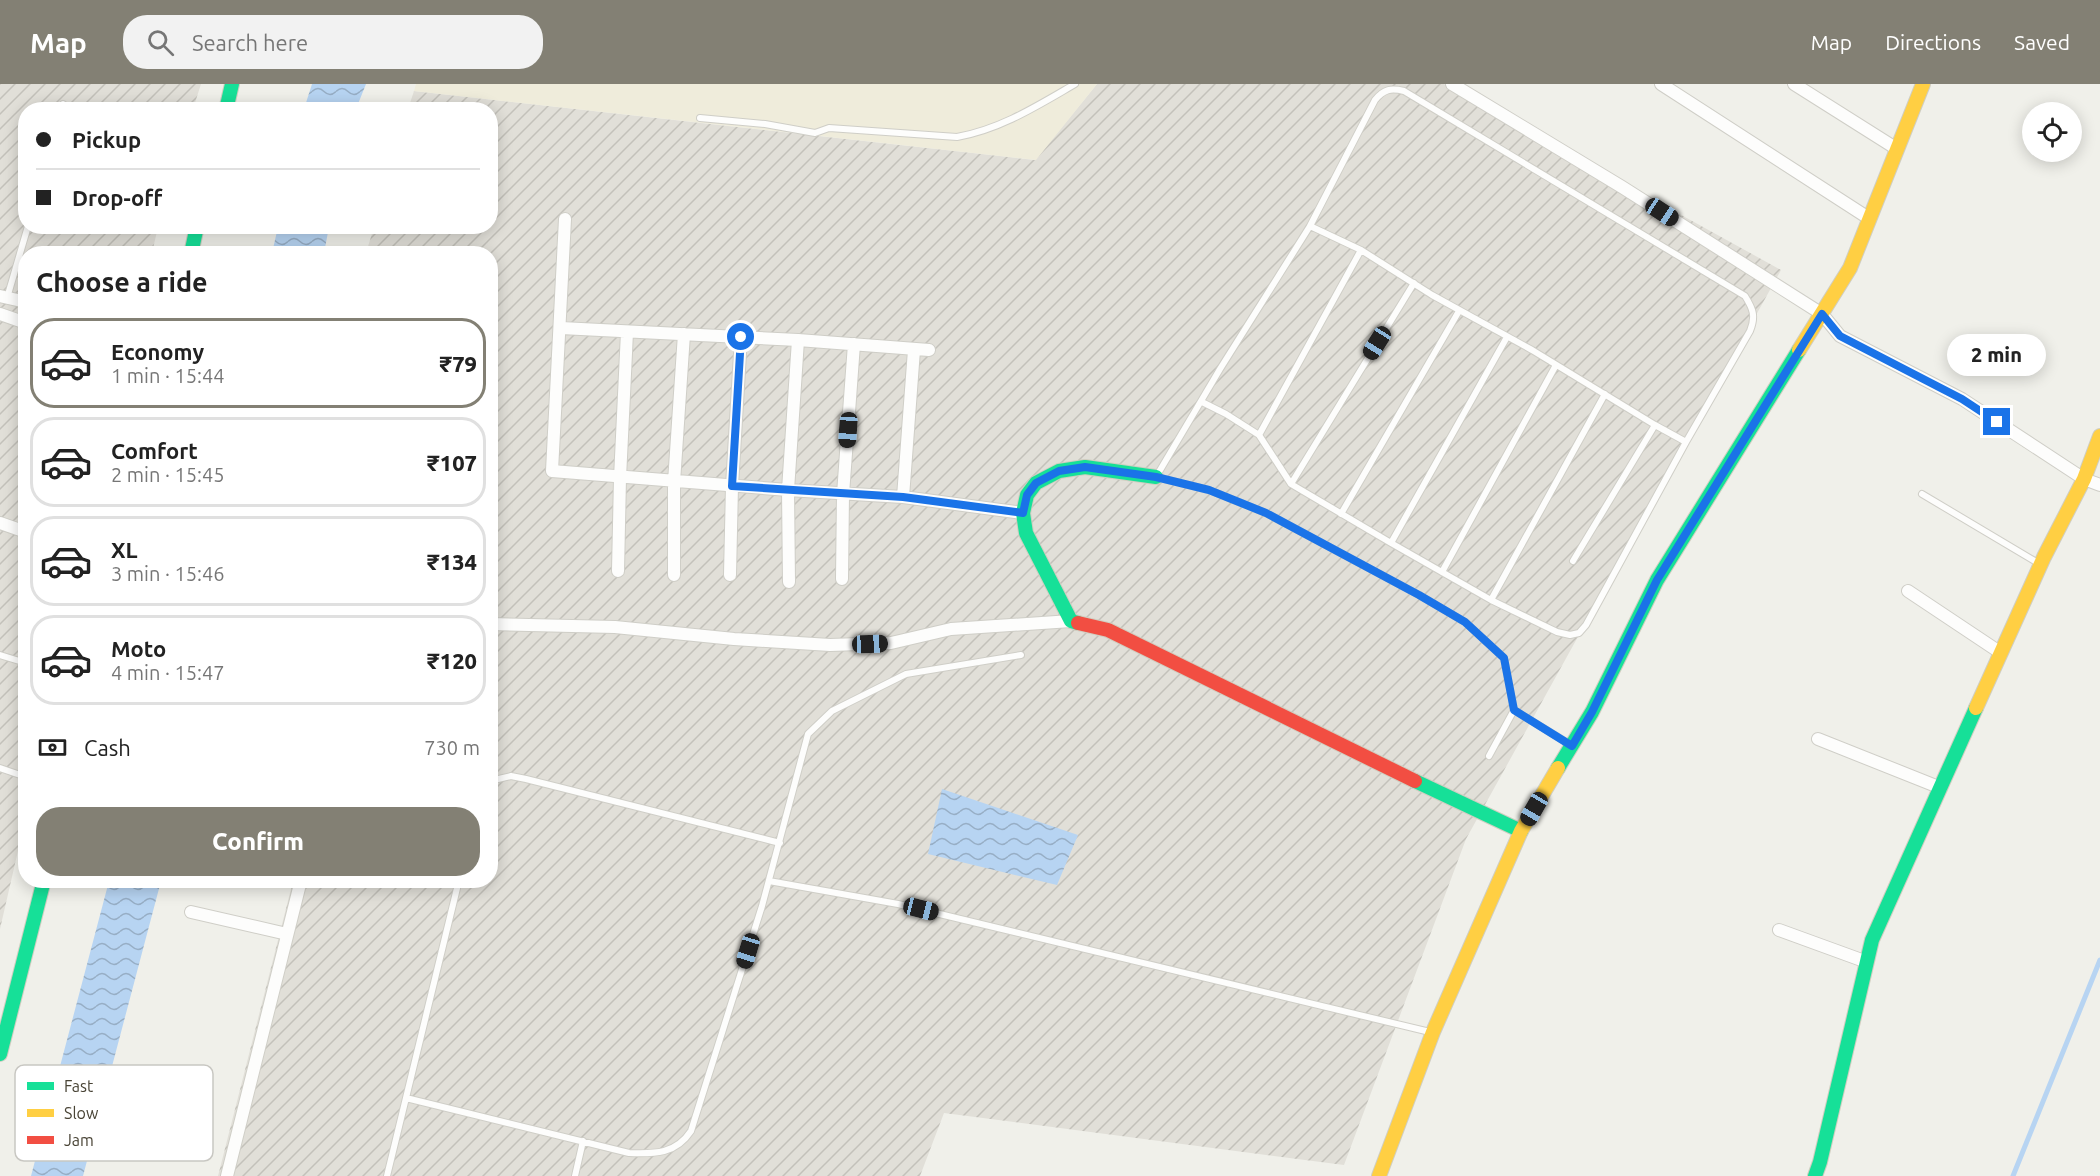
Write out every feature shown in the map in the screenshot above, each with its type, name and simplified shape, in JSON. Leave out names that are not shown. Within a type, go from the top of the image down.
[{"type":"street","points":[[228,102],[232,84]]},
{"type":"street","points":[[1452,84],[1622,187],[1822,314],[1840,336],[1962,399],[2084,479],[2100,485]]},
{"type":"street","points":[[1661,84],[1870,219]]},
{"type":"street","points":[[1794,84],[1897,149]]},
{"type":"street","points":[[1379,1176],[1433,1032],[1521,831],[1592,712],[1657,580],[1850,268],[1923,84]]},
{"type":"street","points":[[565,219],[552,471],[674,482],[903,497],[1023,513]]},
{"type":"street","points":[[3,297],[18,300]]},
{"type":"street","points":[[0,314],[18,320]]},
{"type":"street","points":[[561,328],[798,340],[929,350]]},
{"type":"street","points":[[618,571],[627,332]]},
{"type":"street","points":[[674,575],[674,482],[684,334]]},
{"type":"street","points":[[730,575],[732,486],[741,337]]},
{"type":"street","points":[[789,582],[788,490],[798,340]]},
{"type":"street","points":[[842,579],[843,494],[854,344]]},
{"type":"street","points":[[903,497],[914,350]]},
{"type":"street","points":[[1815,1176],[1823,1151],[1872,940],[2041,565],[2084,479],[2100,436]]},
{"type":"street","points":[[1071,621],[1026,533],[1023,513],[1027,495],[1036,483],[1059,471],[1085,467],[1156,477]]},
{"type":"street","points":[[0,522],[18,529]]},
{"type":"street","points":[[1908,591],[2001,653]]},
{"type":"street","points":[[498,624],[615,627],[734,639],[830,645],[891,643],[951,629],[1071,621],[1108,630],[1521,831]]},
{"type":"street","points":[[1818,739],[1941,788]]},
{"type":"street","points":[[0,1053],[42,888]]},
{"type":"street","points":[[227,1176],[299,888]]},
{"type":"street","points":[[191,912],[287,934]]},
{"type":"street","points":[[1779,930],[1867,962]]},
{"type":"lane","points":[[700,118],[765,124],[815,133],[829,128],[957,137],[995,127],[1075,84]]},
{"type":"lane","points":[[1202,402],[1259,435],[1291,484],[1491,600],[1557,632],[1570,635],[1579,633],[1586,625],[1686,442],[1750,331],[1755,319],[1745,296],[1404,91],[1393,89],[1382,92],[1375,100],[1310,226],[1220,369],[1156,477],[1209,490],[1266,513],[1465,622],[1504,658],[1514,710],[1488,756]]},
{"type":"lane","points":[[1310,226],[1361,250],[1459,310],[1686,442]]},
{"type":"lane","points":[[1259,435],[1361,250]]},
{"type":"lane","points":[[3,297],[18,254]]},
{"type":"lane","points":[[1291,484],[1414,283]]},
{"type":"lane","points":[[1341,514],[1459,310]]},
{"type":"lane","points":[[1391,543],[1507,337]]},
{"type":"lane","points":[[1442,572],[1556,365]]},
{"type":"lane","points":[[1491,600],[1605,394]]},
{"type":"lane","points":[[1573,561],[1655,425]]},
{"type":"lane","points":[[1922,494],[2041,565]]},
{"type":"lane","points":[[0,655],[18,661]]},
{"type":"lane","points":[[406,1098],[629,1153],[663,1153],[674,1149],[685,1141],[691,1131],[769,881],[808,734],[832,711],[906,674],[1021,655]]},
{"type":"lane","points":[[1514,710],[1572,746]]},
{"type":"lane","points":[[0,768],[18,774]]},
{"type":"lane","points":[[498,778],[518,778],[780,843]]},
{"type":"lane","points":[[769,881],[898,904],[1433,1032]]},
{"type":"lane","points":[[387,1176],[457,888]]},
{"type":"lane","points":[[575,1176],[583,1141]]},
{"type":"shaded area","points":[[0,84],[201,84],[195,102],[18,102],[18,234],[156,234],[154,246],[18,246],[18,851],[0,929]]},
{"type":"shaded area","points":[[416,84],[1097,84],[1036,160],[414,91]]},
{"type":"shaded area","points":[[1097,84],[1444,84],[1781,270],[1466,839],[1344,1165],[944,1113],[920,1176],[218,1176],[291,888],[498,888],[498,246],[368,246],[372,234],[498,234],[498,102],[410,102],[414,91],[1035,160]]},
{"type":"water","points":[[312,84],[366,84],[359,102],[306,102]]},
{"type":"water","points":[[276,234],[328,234],[325,246],[274,246]]},
{"type":"water","points":[[942,789],[1078,835],[1057,885],[928,854]]},
{"type":"water","points":[[107,888],[159,888],[112,1065],[60,1065]]},
{"type":"water","points":[[35,1161],[87,1161],[83,1176],[31,1176]]},
{"type":"waterway","points":[[2013,1176],[2100,960]]},
{"type":"traffic: fast","points":[[228,102],[232,84]]},
{"type":"traffic: fast","points":[[193,246],[195,234]]},
{"type":"traffic: fast","points":[[1558,768],[1592,712],[1657,580],[1799,350]]},
{"type":"traffic: fast","points":[[1078,623],[1071,621],[1026,533],[1023,513],[1027,495],[1036,483],[1059,471],[1085,467],[1156,477]]},
{"type":"traffic: fast","points":[[1815,1176],[1872,940],[1976,708]]},
{"type":"traffic: fast","points":[[1415,781],[1521,831]]},
{"type":"traffic: fast","points":[[0,1054],[42,888]]},
{"type":"traffic: slow","points":[[1799,350],[1850,268],[1923,84]]},
{"type":"traffic: slow","points":[[1976,708],[2044,557],[2084,479],[2100,436]]},
{"type":"traffic: slow","points":[[1379,1176],[1433,1032],[1521,831],[1558,768]]},
{"type":"traffic: jam","points":[[1078,623],[1108,630],[1415,781]]},
{"type":"route","points":[[741,337],[732,486],[903,497],[1023,513],[1027,495],[1036,483],[1059,471],[1085,467],[1156,477],[1209,490],[1266,513],[1465,622],[1504,658],[1514,710],[1572,746],[1592,712],[1657,580],[1822,314],[1840,336],[1962,399],[1997,422]]}]
